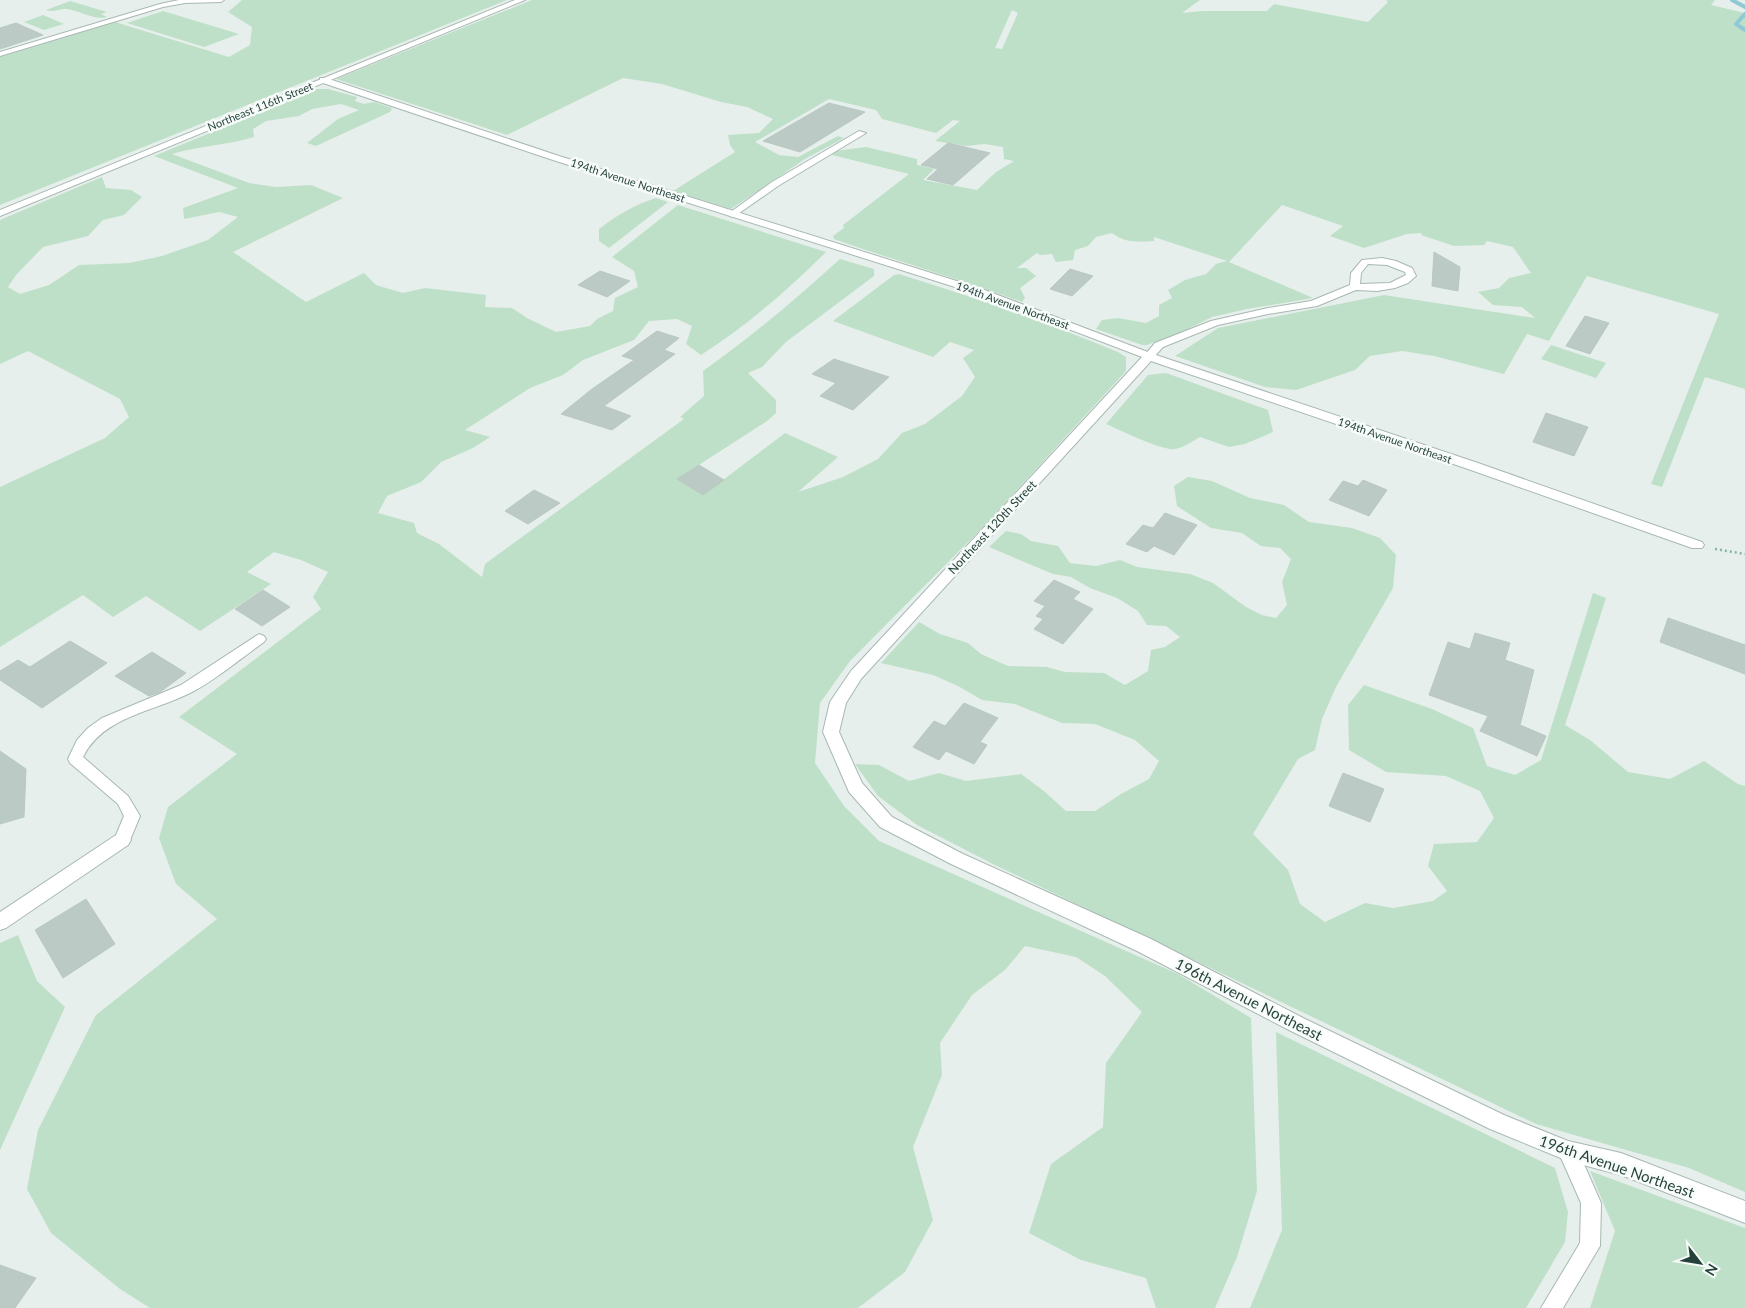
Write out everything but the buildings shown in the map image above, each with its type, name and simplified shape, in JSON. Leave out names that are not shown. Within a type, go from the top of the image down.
[{"type":"street","name":"Northeast 116th Street","points":[[0,213],[520,0]]},
{"type":"street","name":"194th Avenue Northeast","points":[[323,80],[732,214],[978,291],[1150,356],[1697,545]]},
{"type":"street","name":"Northeast 120th Street","points":[[838,702],[856,675],[1150,356]]},
{"type":"street","name":"196th Avenue Northeast","points":[[838,702],[831,732],[855,787],[886,822],[957,859],[1144,945],[1296,1024],[1497,1122],[1568,1151],[1622,1164],[1745,1212]]},
{"type":"street","points":[[0,922],[122,840]]},
{"type":"lane","points":[[0,54],[162,5],[185,1],[220,0]]},
{"type":"lane","points":[[732,214],[774,184],[862,133]]},
{"type":"lane","points":[[1150,356],[1159,345],[1215,323],[1268,311],[1312,304],[1355,286],[1376,288],[1403,283],[1411,276],[1409,270],[1397,264],[1379,260],[1365,262],[1356,273],[1355,286]]},
{"type":"lane","points":[[122,840],[132,816],[123,800],[75,759],[79,747],[93,732],[119,715],[186,689],[259,639]]},
{"type":"lane","points":[[1551,1308],[1590,1246],[1591,1203],[1568,1151]]},
{"type":"path","points":[[1697,545],[1745,554]]},
{"type":"green space","points":[[242,0],[507,0],[0,205],[0,57],[115,22],[229,57],[250,45],[252,27],[228,12]]},
{"type":"green space","points":[[532,0],[1200,0],[1182,13],[1203,11],[1267,11],[1274,4],[1368,22],[1388,2],[1386,0],[1715,0],[1711,5],[1745,13],[1745,389],[1705,377],[1662,487],[1651,484],[1719,314],[1587,276],[1549,341],[1527,334],[1504,374],[1434,356],[1402,351],[1370,356],[1355,370],[1296,390],[1265,387],[1175,356],[1218,328],[1384,295],[1535,318],[1522,307],[1493,305],[1478,292],[1499,288],[1509,278],[1531,273],[1513,247],[1487,241],[1484,245],[1454,246],[1421,235],[1422,233],[1407,234],[1364,248],[1330,236],[1343,226],[1282,205],[1229,262],[1313,298],[1212,317],[1182,332],[1147,345],[1142,345],[1096,329],[1102,320],[1118,318],[1146,323],[1159,316],[1159,305],[1172,298],[1168,290],[1185,280],[1206,274],[1216,264],[1227,261],[1154,237],[1154,241],[1132,241],[1122,239],[1112,233],[1096,237],[1088,246],[1075,250],[1073,260],[1056,262],[1052,254],[1040,255],[1037,253],[1017,268],[1026,268],[1036,276],[1020,288],[1025,298],[1022,302],[834,239],[833,236],[844,228],[843,225],[909,174],[832,155],[835,151],[866,147],[917,159],[917,165],[934,169],[923,180],[977,190],[996,172],[1014,161],[1004,159],[1003,147],[985,144],[966,146],[935,141],[960,121],[953,120],[936,133],[882,119],[876,110],[829,99],[755,142],[779,155],[798,157],[838,136],[844,138],[805,159],[731,209],[673,191],[735,152],[730,145],[728,135],[759,133],[773,119],[747,107],[721,102],[662,84],[623,78],[507,135],[336,79]],"holes":[[[1012,10],[1018,13],[1002,49],[995,48]]]},
{"type":"green space","points":[[70,1],[107,12],[101,14],[107,17],[96,17],[69,9],[46,10]]},
{"type":"green space","points":[[163,11],[239,34],[204,47],[127,23]]},
{"type":"green space","points":[[43,15],[64,24],[44,30],[24,22]]},
{"type":"green space","points":[[317,89],[328,89],[357,97],[355,101],[364,104],[374,102],[392,108],[390,112],[316,146],[307,143],[338,119],[359,110],[341,104],[312,109],[299,116],[266,121],[253,129],[254,137],[172,154],[249,183],[276,187],[311,185],[343,198],[233,252],[306,302],[364,273],[376,285],[403,293],[425,288],[486,295],[485,307],[512,308],[527,318],[556,332],[590,326],[597,319],[613,311],[615,298],[638,287],[634,271],[612,257],[678,205],[826,252],[766,307],[701,355],[686,344],[692,326],[677,319],[649,321],[634,340],[583,360],[563,375],[530,388],[465,430],[490,437],[473,448],[441,462],[421,482],[387,496],[378,513],[414,523],[417,533],[439,544],[482,577],[485,564],[684,419],[680,417],[704,396],[703,371],[773,317],[840,259],[874,269],[874,276],[786,342],[762,367],[748,373],[776,400],[776,413],[767,421],[677,479],[703,495],[785,433],[838,457],[798,492],[843,477],[878,459],[902,433],[925,424],[962,396],[975,377],[963,358],[974,350],[950,342],[933,357],[833,321],[894,275],[899,274],[1018,312],[1118,352],[1126,357],[1126,371],[983,527],[850,661],[820,703],[815,763],[844,806],[879,841],[1178,974],[1251,1018],[1257,1191],[1237,1257],[1215,1308],[1156,1308],[1146,1278],[1081,1260],[1029,1233],[1051,1164],[1103,1127],[1106,1063],[1142,1012],[1105,976],[1076,957],[1025,946],[1005,970],[972,995],[940,1043],[942,1075],[913,1147],[933,1220],[905,1272],[858,1308],[150,1308],[120,1289],[51,1233],[27,1189],[38,1130],[96,1015],[217,919],[176,884],[159,838],[168,807],[237,754],[179,717],[321,609],[313,597],[328,572],[301,560],[274,552],[247,572],[271,584],[200,631],[146,596],[113,617],[83,595],[0,647],[0,487],[105,438],[129,417],[120,399],[28,351],[0,364],[0,220],[102,177],[106,188],[131,190],[142,197],[124,215],[103,220],[88,236],[43,247],[16,275],[8,287],[20,294],[49,285],[79,265],[129,263],[162,256],[208,240],[238,217],[219,212],[184,219],[183,208],[238,188],[154,156]]},
{"type":"green space","points":[[656,198],[668,202],[609,248],[599,241],[599,229],[612,219]]},
{"type":"green space","points":[[1551,345],[1606,363],[1596,378],[1541,359]]},
{"type":"green space","points":[[1166,373],[1268,410],[1273,432],[1245,444],[1229,447],[1200,437],[1181,447],[1169,449],[1151,444],[1106,424],[1148,375]]},
{"type":"green space","points":[[1188,477],[1212,481],[1250,498],[1284,505],[1309,522],[1352,528],[1380,538],[1396,555],[1393,588],[1336,687],[1322,719],[1315,750],[1298,759],[1253,834],[1288,870],[1300,904],[1325,922],[1365,903],[1393,908],[1433,901],[1447,891],[1428,866],[1434,844],[1477,842],[1494,818],[1480,791],[1446,776],[1386,772],[1349,750],[1348,705],[1364,685],[1432,709],[1473,728],[1487,766],[1515,775],[1541,760],[1593,593],[1606,598],[1565,725],[1590,740],[1628,772],[1670,779],[1704,761],[1738,784],[1745,786],[1745,1192],[1689,1168],[1536,1124],[995,865],[917,825],[878,796],[855,764],[879,765],[909,781],[939,773],[966,781],[1021,774],[1066,811],[1095,811],[1149,779],[1159,761],[1135,740],[1095,724],[1062,723],[1015,704],[982,700],[958,686],[933,675],[881,663],[919,622],[940,634],[968,643],[981,654],[1008,666],[1047,667],[1065,672],[1104,673],[1125,685],[1148,671],[1151,650],[1165,647],[1180,637],[1166,626],[1147,625],[1138,611],[1117,598],[1090,588],[1071,577],[1053,574],[989,547],[1006,531],[1021,534],[1031,541],[1058,546],[1070,563],[1096,566],[1120,560],[1137,567],[1190,574],[1213,583],[1246,607],[1262,615],[1276,618],[1287,605],[1282,582],[1291,559],[1280,548],[1261,546],[1242,533],[1211,528],[1177,506],[1174,486]]},
{"type":"green space","points":[[18,935],[37,981],[65,1007],[0,1150],[0,943]]},
{"type":"green space","points":[[1276,1032],[1555,1168],[1568,1212],[1565,1242],[1526,1308],[1250,1308],[1282,1230]]},
{"type":"green space","points":[[1590,1171],[1745,1228],[1745,1308],[1590,1308],[1615,1231]]},
{"type":"waterway","points":[[1732,0],[1745,7]]},
{"type":"waterway","points":[[1745,14],[1736,24],[1745,30]]}]
